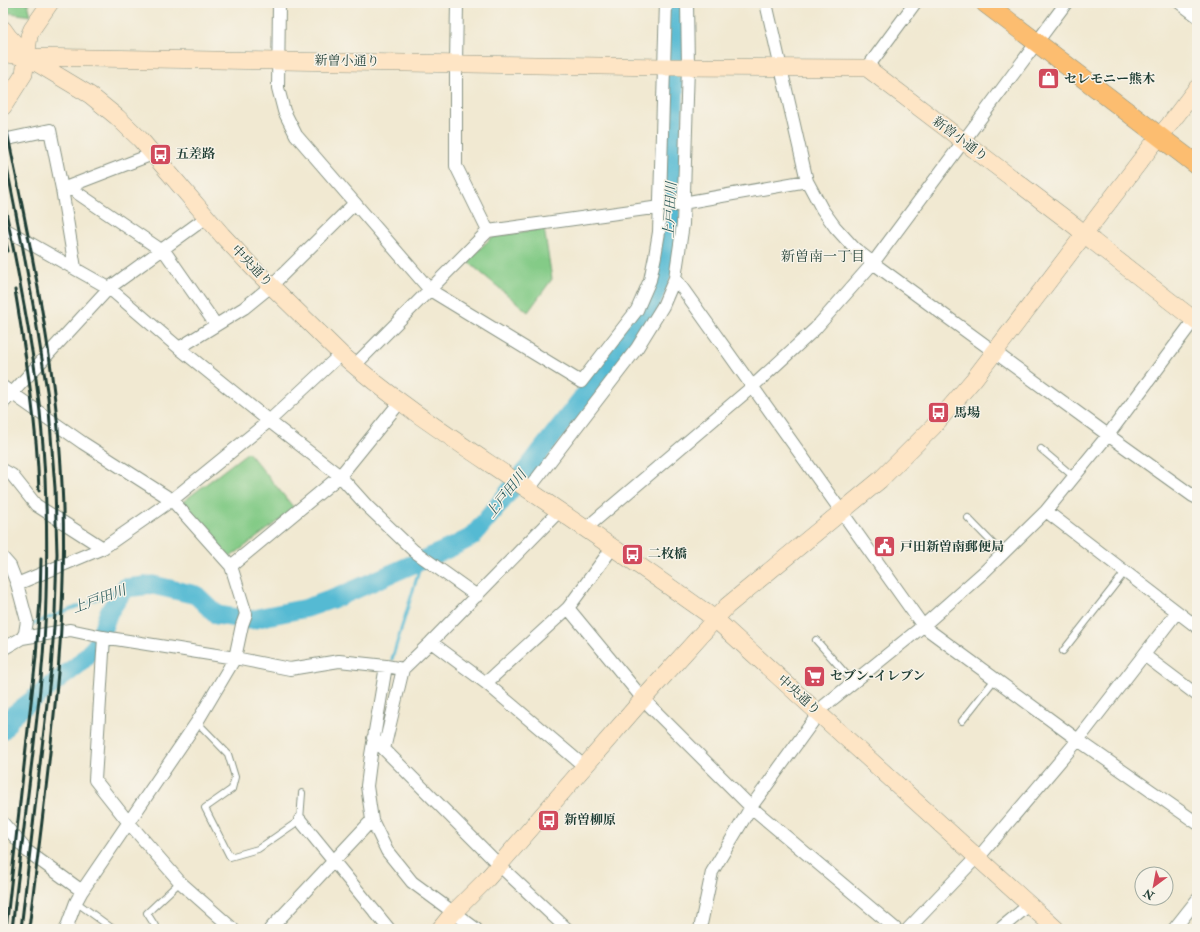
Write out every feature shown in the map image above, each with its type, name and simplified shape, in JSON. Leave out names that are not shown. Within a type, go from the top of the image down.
[{"type":"main road","points":[[985,3],[1197,165]]},
{"type":"street","points":[[3,107],[24,74],[30,32],[50,3]]},
{"type":"street","points":[[279,3],[278,88],[284,111],[296,135],[430,290],[581,382],[637,310],[650,280],[659,232],[666,67],[666,3]]},
{"type":"street","points":[[457,3],[456,166],[488,231]]},
{"type":"street","points":[[520,484],[637,348],[663,306],[675,278],[682,224],[687,3]]},
{"type":"street","points":[[766,3],[807,182],[822,209],[835,227],[854,248],[873,263],[1108,436],[1197,498]]},
{"type":"street","points":[[686,67],[867,68],[915,3]]},
{"type":"street","points":[[586,529],[752,388],[815,329],[873,263],[1066,3]]},
{"type":"street","points":[[1180,3],[1197,16]]},
{"type":"street","points":[[3,28],[8,36],[27,57]]},
{"type":"street","name":"中央通り","points":[[3,53],[27,57],[100,102],[153,154],[238,252],[354,366],[400,402],[662,580],[715,619],[1056,929]]},
{"type":"street","name":"新曽小通り","points":[[27,57],[686,67]]},
{"type":"street","name":"新曽小通り","points":[[867,68],[1196,319]]},
{"type":"street","points":[[440,929],[453,913],[487,879],[584,766],[727,606],[880,480],[933,427],[974,379],[1197,88]]},
{"type":"street","points":[[3,140],[50,130],[62,189],[75,268]]},
{"type":"street","points":[[62,189],[153,154]]},
{"type":"street","points":[[354,366],[488,231],[659,207],[807,182]]},
{"type":"street","points":[[62,189],[73,190],[162,250],[216,325]]},
{"type":"street","points":[[180,348],[244,308],[271,286],[355,203]]},
{"type":"street","points":[[3,403],[7,390],[109,288],[207,217]]},
{"type":"street","points":[[3,228],[109,288],[269,421],[340,476],[367,506],[418,554],[477,596]]},
{"type":"street","points":[[675,278],[923,626],[1078,740],[1197,823]]},
{"type":"street","points":[[700,929],[712,872],[750,807],[824,706],[923,626],[985,571],[1046,511],[1108,436],[1196,319]]},
{"type":"street","points":[[17,584],[103,548],[172,500],[269,421],[341,354]]},
{"type":"street","points":[[7,390],[83,443],[172,500],[231,566],[244,620],[235,658],[197,722],[79,897],[66,929]]},
{"type":"street","points":[[231,566],[340,476],[400,402]]},
{"type":"street","points":[[3,470],[12,475],[36,505],[103,548]]},
{"type":"street","points":[[384,749],[403,669],[477,596],[559,511]]},
{"type":"street","points":[[1046,511],[1197,627]]},
{"type":"street","points":[[486,683],[568,608],[613,547]]},
{"type":"street","points":[[3,558],[10,566],[17,584],[27,621],[23,636]]},
{"type":"street","points":[[568,608],[643,699],[750,807],[896,929]]},
{"type":"street","points":[[908,929],[972,862],[978,858],[1078,740],[1177,612]]},
{"type":"street","points":[[3,650],[23,636],[70,630],[235,658],[290,669],[340,661],[403,669]]},
{"type":"street","points":[[100,636],[95,780],[128,823],[180,882],[233,929]]},
{"type":"street","points":[[431,642],[486,683],[584,766]]},
{"type":"street","points":[[1144,655],[1197,695]]},
{"type":"street","points":[[386,666],[373,738],[367,786],[372,820],[387,851],[412,882],[476,929]]},
{"type":"street","points":[[373,738],[499,865],[567,929]]},
{"type":"street","points":[[300,820],[389,929]]},
{"type":"street","points":[[270,929],[372,820]]},
{"type":"street","points":[[3,823],[27,851],[43,862],[79,897]]},
{"type":"street","points":[[1174,929],[1197,900]]},
{"type":"street","points":[[1000,929],[1029,905]]},
{"type":"lane","points":[[1041,448],[1074,477]]},
{"type":"lane","points":[[968,518],[1003,554]]},
{"type":"lane","points":[[1063,651],[1125,572]]},
{"type":"lane","points":[[816,640],[853,682]]},
{"type":"lane","points":[[962,721],[995,679]]},
{"type":"lane","points":[[197,722],[228,754],[234,777],[232,789],[206,808],[230,857],[258,849],[300,820],[302,793]]},
{"type":"lane","points":[[157,929],[147,913],[180,882]]},
{"type":"lane","points":[[79,897],[113,929]]},
{"type":"green space","points":[[3,3],[28,3],[31,16],[4,12]]},
{"type":"green space","points":[[544,228],[552,279],[528,312],[467,261],[492,237]]},
{"type":"green space","points":[[248,452],[295,509],[229,558],[180,504]]},
{"type":"waterway","name":"上戸田川","points":[[3,730],[13,715],[79,664],[96,646],[109,612],[125,588],[153,585],[196,595],[217,615],[251,620],[307,608],[338,597],[472,537],[645,317],[660,281],[666,262],[670,236],[677,3]]},
{"type":"waterway","points":[[392,659],[422,561]]},
{"type":"waterway","name":"上戸田川","points":[[30,625],[125,588]]},
{"type":"railway","points":[[3,112],[40,297],[54,390],[59,437],[64,540],[63,596],[55,707],[29,929]]},
{"type":"railway","points":[[3,148],[23,249],[48,397],[55,488],[57,554],[51,669],[21,929]]},
{"type":"railway","points":[[3,197],[17,265],[36,379],[46,488],[47,543],[45,616],[41,675],[12,929]]},
{"type":"railway","points":[[3,229],[8,251]]},
{"type":"railway","points":[[15,290],[27,365],[36,441],[39,491]]},
{"type":"railway","points":[[6,929],[36,657],[41,559]]},
{"type":"place","name":"セレモニー熊木","points":[[1049,79]]},
{"type":"place","name":"五差路","points":[[160,154]]},
{"type":"place","name":"馬場","points":[[939,413]]},
{"type":"place","name":"戸田新曽南郵便局","points":[[885,547]]},
{"type":"place","name":"二枚橋","points":[[633,554]]},
{"type":"place","name":"セブン-イレブン","points":[[814,676]]},
{"type":"place","name":"新曽柳原","points":[[548,820]]},
{"type":"district","name":"新曽南一丁目","points":[[823,256]]}]
